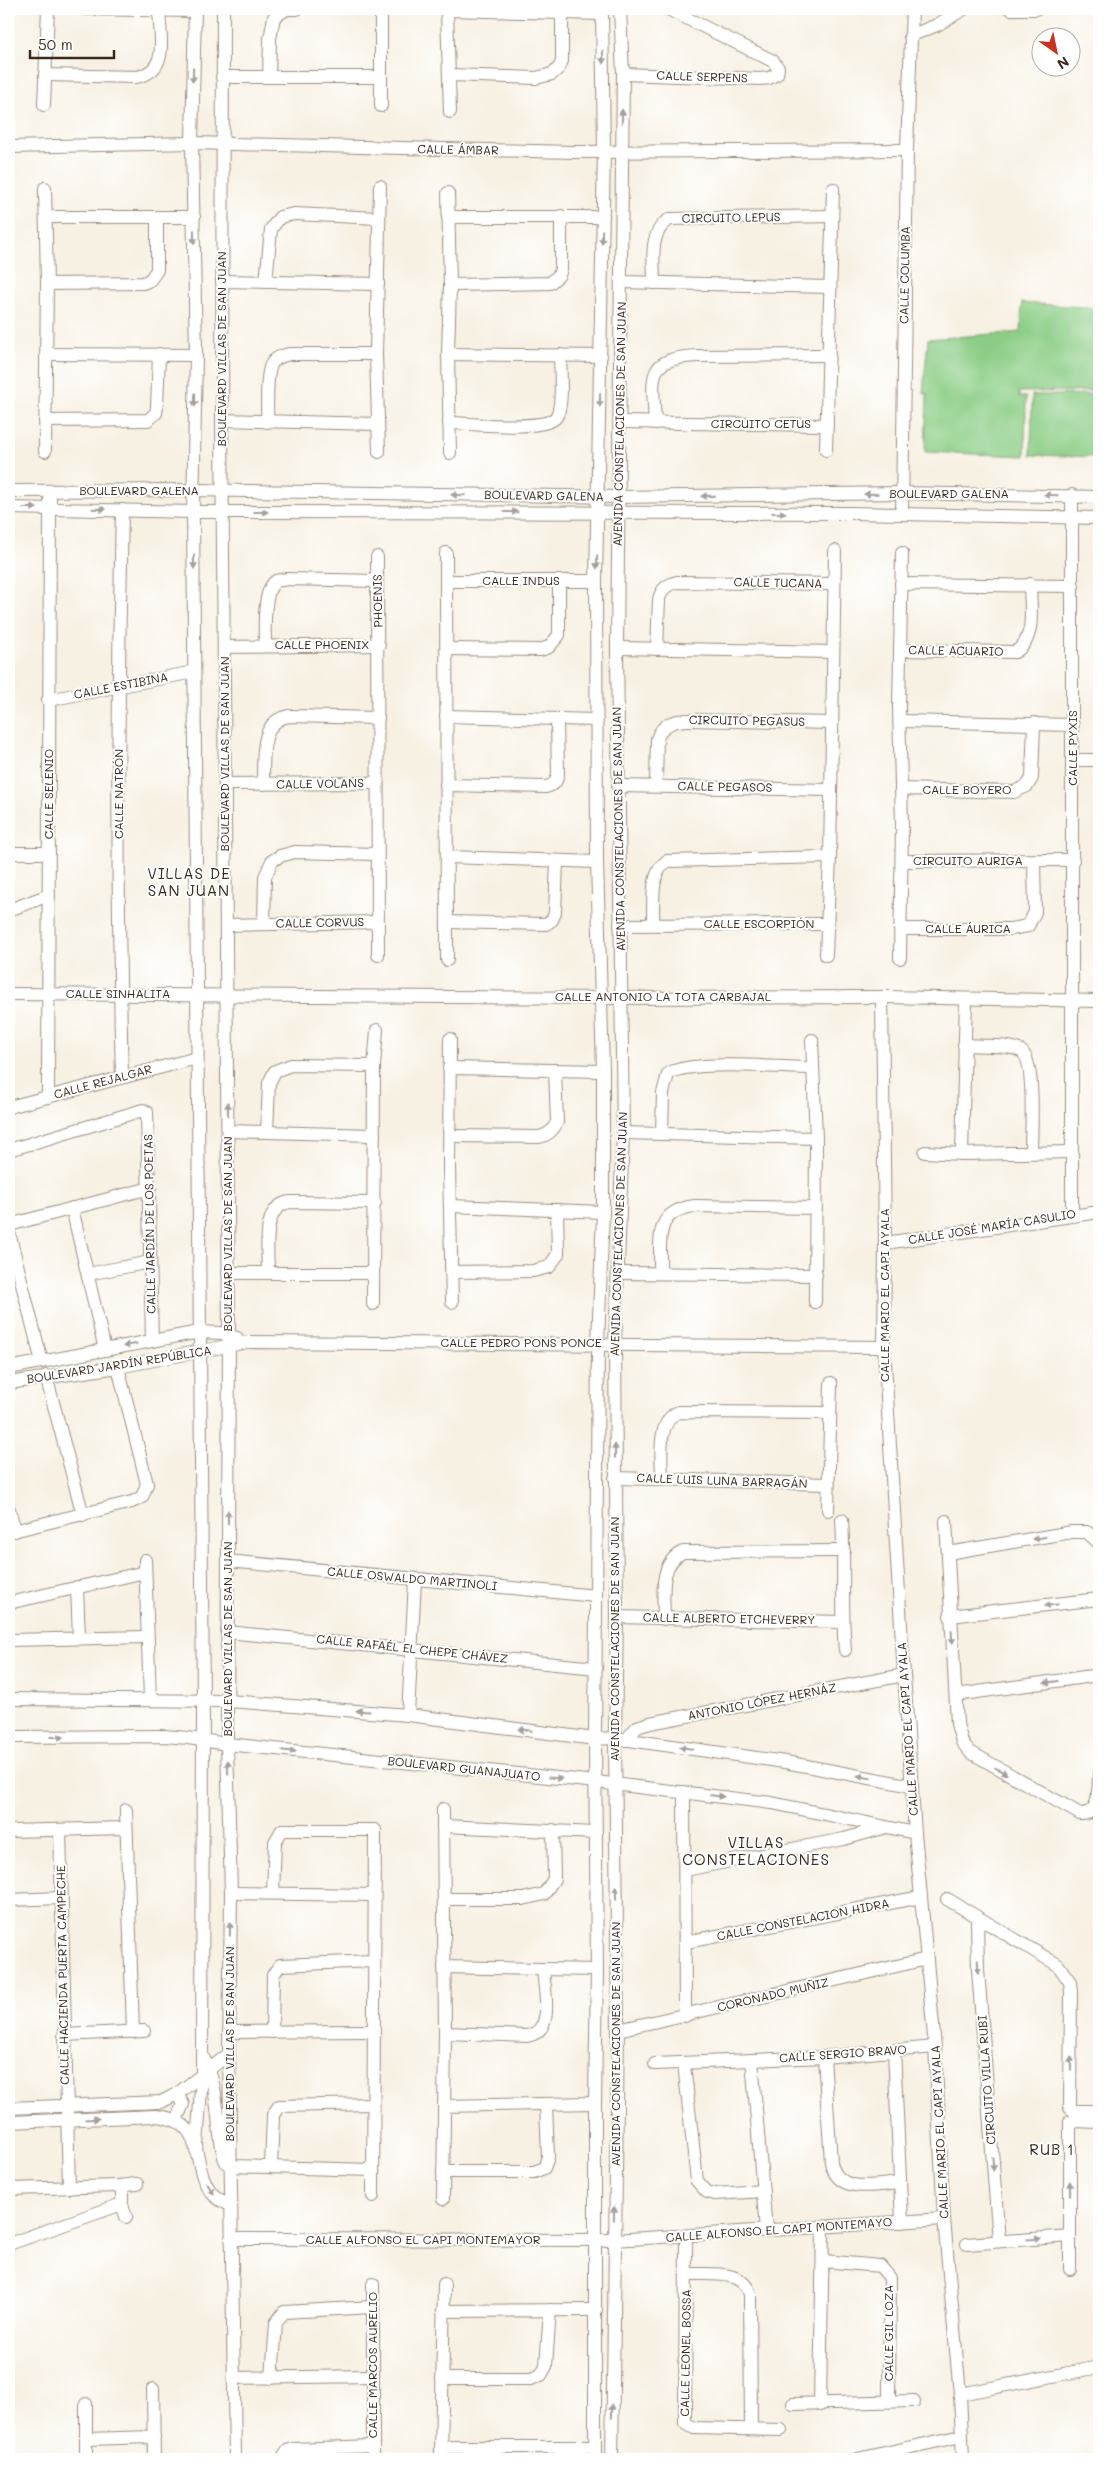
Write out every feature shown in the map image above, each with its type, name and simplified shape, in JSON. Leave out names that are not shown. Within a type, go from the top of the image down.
[{"type":"street","points":[[44,105],[48,9]]},
{"type":"street","points":[[86,9],[195,10]]},
{"type":"street","name":"BOULEVARD VILLAS DE SAN JUAN","points":[[223,9],[222,492],[229,1341],[227,1632],[229,1701],[227,1744],[231,1893],[229,2032],[230,2205],[235,2459]]},
{"type":"street","points":[[269,77],[270,39],[274,17],[287,9],[297,9]]},
{"type":"street","points":[[381,9],[381,106]]},
{"type":"street","name":"AVENIDA CONSTELACIONES DE SAN JUAN","points":[[612,2459],[618,2030],[616,1785],[620,1739],[615,1478],[616,1343],[623,1133],[617,648],[623,74],[620,9]]},
{"type":"street","name":"CALLE SERPENS","points":[[623,74],[761,79],[769,78],[778,72],[777,65],[769,59],[668,9]]},
{"type":"street","name":"CALLE COLUMBA","points":[[902,514],[906,150],[912,9]]},
{"type":"street","points":[[910,36],[937,25],[964,9]]},
{"type":"street","points":[[1011,9],[1036,9]]},
{"type":"street","name":"BOULEVARD VILLAS DE SAN JUAN","points":[[195,10],[192,144],[196,355],[193,512],[204,1700],[202,1740],[202,2054],[205,2071]]},
{"type":"street","points":[[450,112],[448,10],[562,14],[602,11]]},
{"type":"street","points":[[45,75],[137,77],[148,75],[159,64],[159,11]]},
{"type":"street","name":"AVENIDA CONSTELACIONES DE SAN JUAN","points":[[595,2453],[597,1970],[595,1739],[598,1344],[603,1212],[603,1071],[597,862],[596,582],[599,513],[604,151],[602,11]]},
{"type":"street","points":[[450,75],[536,78],[552,74],[562,61],[562,14]]},
{"type":"street","points":[[222,77],[380,77]]},
{"type":"street","name":"CALLE ÁMBAR","points":[[9,147],[222,144],[604,151],[906,150]]},
{"type":"street","points":[[379,452],[376,354],[380,186]]},
{"type":"street","points":[[45,452],[47,354],[46,188]]},
{"type":"street","name":"CIRCUITO CETUS","points":[[620,422],[827,425],[833,189]]},
{"type":"street","points":[[448,193],[450,453]]},
{"type":"street","points":[[266,282],[270,229],[280,217],[294,214],[379,218]]},
{"type":"street","points":[[47,284],[143,283],[150,280],[157,270],[157,216]]},
{"type":"street","points":[[450,285],[550,283],[559,275],[561,269],[561,216]]},
{"type":"street","name":"CIRCUITO LEPUS","points":[[654,283],[656,233],[661,225],[670,219],[832,216]]},
{"type":"street","points":[[47,217],[194,217]]},
{"type":"street","points":[[448,217],[603,217]]},
{"type":"street","points":[[222,281],[378,284]]},
{"type":"street","points":[[621,282],[830,287]]},
{"type":"street","points":[[47,354],[196,355]]},
{"type":"street","points":[[45,421],[148,420],[156,413],[158,407],[159,354]]},
{"type":"street","points":[[267,422],[269,371],[272,362],[280,356],[289,354],[376,354]]},
{"type":"street","points":[[448,354],[601,356]]},
{"type":"street","points":[[450,423],[534,425],[552,421],[557,416],[560,407],[560,355]]},
{"type":"street","points":[[655,423],[654,375],[659,365],[665,360],[677,356],[829,355]]},
{"type":"street","points":[[222,420],[378,424]]},
{"type":"street","points":[[826,450],[827,425]]},
{"type":"street","name":"BOULEVARD GALENA","points":[[9,491],[193,490],[599,497],[902,493],[1099,497]]},
{"type":"street","name":"CALLE SELENIO","points":[[48,1097],[49,491]]},
{"type":"street","name":"CALLE PYXIS","points":[[1072,495],[1072,1214]]},
{"type":"street","name":"BOULEVARD GALENA","points":[[9,508],[193,512],[618,512],[902,514],[1099,518]]},
{"type":"street","name":"CALLE NATRÓN","points":[[122,510],[119,687],[118,995],[122,1077]]},
{"type":"street","points":[[834,584],[835,551]]},
{"type":"street","points":[[446,553],[447,960]]},
{"type":"street","name":"CALLE ACUARIO","points":[[902,553],[900,650],[1015,652],[1024,644],[1030,631],[1030,584]]},
{"type":"street","name":"PHOENIS","points":[[377,557],[378,645]]},
{"type":"street","name":"CALLE PHOENIX","points":[[265,646],[267,596],[271,586],[277,581],[288,579],[377,581]]},
{"type":"street","name":"CALLE INDUS","points":[[446,581],[596,582]]},
{"type":"street","points":[[447,649],[532,651],[549,647],[559,636],[559,581]]},
{"type":"street","name":"CALLE TUCANA","points":[[657,649],[659,599],[661,591],[670,584],[678,582],[834,584],[833,652]]},
{"type":"street","points":[[901,584],[1073,586]]},
{"type":"street","name":"CALLE PHOENIX","points":[[224,647],[378,645]]},
{"type":"street","name":"CALLE VOLANS","points":[[377,854],[378,645]]},
{"type":"street","points":[[617,648],[833,652],[831,790]]},
{"type":"street","points":[[900,650],[902,861]]},
{"type":"street","name":"CALLE ESTIBINA","points":[[48,700],[194,672]]},
{"type":"street","name":"CALLE VOLANS","points":[[263,784],[266,737],[269,726],[275,720],[289,716],[378,718]]},
{"type":"street","points":[[446,716],[597,720]]},
{"type":"street","points":[[446,784],[546,788],[552,786],[557,780],[558,773],[557,720]]},
{"type":"street","name":"CIRCUITO PEGASUS","points":[[656,785],[657,739],[659,733],[669,723],[690,720],[832,723]]},
{"type":"street","points":[[900,721],[1073,725]]},
{"type":"street","name":"CALLE BOYERO","points":[[901,790],[1005,792],[1022,789],[1032,778],[1034,723]]},
{"type":"street","points":[[1073,760],[1099,760]]},
{"type":"street","name":"CALLE VOLANS","points":[[225,784],[376,783]]},
{"type":"street","name":"CALLE PEGASOS","points":[[618,786],[656,785],[831,790]]},
{"type":"street","name":"CALLE ESCORPIÓN","points":[[620,925],[827,924],[831,790]]},
{"type":"street","name":"CALLE CORVUS","points":[[264,924],[265,877],[272,861],[280,856],[294,852],[377,854],[378,955]]},
{"type":"street","points":[[9,853],[49,853]]},
{"type":"street","points":[[446,857],[597,862]]},
{"type":"street","points":[[653,924],[656,875],[666,861],[830,857]]},
{"type":"street","name":"CALLE ÁURICA","points":[[900,929],[1011,929],[1028,926],[1035,912],[1034,860]]},
{"type":"street","name":"CIRCUITO AURIGA","points":[[900,958],[902,861],[1073,860]]},
{"type":"street","points":[[447,922],[546,924],[552,920],[555,913],[557,861]]},
{"type":"street","points":[[9,910],[38,901],[49,895]]},
{"type":"street","name":"CALLE CORVUS","points":[[226,925],[377,922]]},
{"type":"street","points":[[826,955],[827,924]]},
{"type":"street","name":"CALLE SINHALITA","points":[[9,994],[227,996]]},
{"type":"street","name":"CALLE ANTONIO LA TOTA CARBAJAL","points":[[227,996],[882,997],[1099,1001]]},
{"type":"street","name":"CALLE MARIO EL CAPI AYALA","points":[[882,997],[885,1243],[884,1347],[915,1833],[935,2047],[944,2219],[960,2394],[963,2459]]},
{"type":"street","points":[[962,1154],[966,999]]},
{"type":"street","points":[[374,1304],[374,1066],[377,1030]]},
{"type":"street","points":[[450,1039],[449,1167],[452,1302]]},
{"type":"street","points":[[812,1040],[816,1138],[815,1302]]},
{"type":"street","points":[[964,1045],[1012,1048],[1021,1051],[1026,1057],[1030,1075],[1031,1152]]},
{"type":"street","name":"CALLE REJALGAR","points":[[9,1107],[197,1058]]},
{"type":"street","points":[[267,1132],[268,1083],[275,1071],[291,1065],[374,1066]]},
{"type":"street","points":[[662,1133],[663,1093],[668,1074],[674,1070],[696,1066],[812,1068]]},
{"type":"street","points":[[449,1068],[603,1071]]},
{"type":"street","points":[[450,1136],[539,1137],[547,1135],[554,1129],[557,1122],[555,1070]]},
{"type":"street","name":"CALLE JARDÍN DE LOS POETAS","points":[[9,1150],[143,1110],[149,1116],[152,1341]]},
{"type":"street","points":[[228,1131],[374,1134]]},
{"type":"street","points":[[623,1133],[816,1138]]},
{"type":"street","points":[[925,1152],[962,1154],[1072,1152]]},
{"type":"street","points":[[9,1224],[150,1188]]},
{"type":"street","points":[[268,1272],[269,1225],[272,1213],[277,1207],[290,1202],[375,1203]]},
{"type":"street","points":[[450,1206],[603,1212]]},
{"type":"street","points":[[660,1273],[661,1230],[664,1220],[678,1209],[695,1206],[816,1208]]},
{"type":"street","points":[[72,1208],[105,1350]]},
{"type":"street","points":[[452,1272],[532,1271],[549,1267],[558,1254],[557,1210]]},
{"type":"street","name":"CALLE JOSÉ MARÍA CASULIO","points":[[885,1243],[1072,1214],[1099,1212]]},
{"type":"street","points":[[9,1233],[42,1362]]},
{"type":"street","points":[[88,1274],[150,1262]]},
{"type":"street","points":[[228,1273],[373,1273]]},
{"type":"street","points":[[619,1273],[816,1275]]},
{"type":"street","name":"BOULEVARD JARDÍN REPÚBLICA","points":[[9,1368],[200,1332],[212,1331],[229,1341]]},
{"type":"street","name":"BOULEVARD JARDÍN REPÚBLICA","points":[[9,1383],[46,1376],[118,1367],[200,1351],[229,1341]]},
{"type":"street","name":"CALLE PEDRO PONS PONCE","points":[[229,1341],[616,1343],[884,1347]]},
{"type":"street","points":[[9,1509],[12,1532],[132,1502],[142,1496],[147,1484],[118,1367]]},
{"type":"street","points":[[46,1376],[83,1515]]},
{"type":"street","points":[[828,1510],[831,1383]]},
{"type":"street","points":[[662,1480],[664,1428],[668,1419],[678,1412],[830,1413]]},
{"type":"street","name":"CALLE LUIS LUNA BARRAGÁN","points":[[615,1478],[828,1484]]},
{"type":"street","points":[[842,1520],[844,1551],[842,1622],[845,1650]]},
{"type":"street","points":[[946,1522],[950,1616],[959,1736],[970,1752],[1069,1809],[1085,1814],[1095,1807],[1099,1774]]},
{"type":"street","points":[[948,1553],[1072,1532],[1087,1532],[1099,1543]]},
{"type":"street","points":[[664,1619],[666,1568],[671,1559],[683,1552],[844,1551]]},
{"type":"street","name":"CALLE OSWALDO MARTINOLI","points":[[228,1561],[596,1596]]},
{"type":"street","points":[[9,1603],[77,1587],[145,1566],[150,1699]]},
{"type":"street","points":[[408,1715],[413,1649],[415,1580]]},
{"type":"street","points":[[77,1587],[79,1638]]},
{"type":"street","points":[[950,1616],[1099,1599]]},
{"type":"street","name":"CALLE ALBERTO ETCHEVERRY","points":[[617,1617],[842,1622]]},
{"type":"street","name":"CALLE RAFAÉL EL CHEPE CHÁVEZ","points":[[227,1632],[596,1668]]},
{"type":"street","points":[[9,1640],[148,1637]]},
{"type":"street","name":"ANTONIO LÓPEZ HERNÁZ","points":[[620,1739],[637,1728],[650,1723],[904,1675]]},
{"type":"street","points":[[956,1695],[1099,1675]]},
{"type":"street","points":[[9,1699],[229,1701],[408,1715],[595,1739],[620,1739],[785,1762],[912,1786]]},
{"type":"street","name":"BOULEVARD GUANAJUATO","points":[[9,1738],[165,1736],[596,1782],[772,1803],[915,1833]]},
{"type":"street","points":[[684,1792],[685,2016]]},
{"type":"street","points":[[443,1809],[445,1899],[443,2199]]},
{"type":"street","points":[[64,2035],[138,2031],[126,1810]]},
{"type":"street","points":[[443,1826],[596,1833]]},
{"type":"street","points":[[685,1870],[844,1839],[885,1827]]},
{"type":"street","points":[[9,1832],[126,1828]]},
{"type":"street","name":"CALLE HACIENDA PUERTA CAMPECHE","points":[[60,1830],[69,2188]]},
{"type":"street","points":[[273,1893],[276,1842],[282,1830],[375,1830],[373,2196]]},
{"type":"street","points":[[445,1899],[524,1899],[544,1894],[554,1879],[553,1830]]},
{"type":"street","points":[[231,1893],[374,1895]]},
{"type":"street","name":"CALLE CONSTELACION HIDRA","points":[[686,1942],[920,1897]]},
{"type":"street","points":[[9,1900],[61,1898]]},
{"type":"street","points":[[946,1899],[1058,1965],[1065,1972],[1070,1982],[1072,1999],[1070,2108],[1073,2111],[1099,2111]]},
{"type":"street","name":"CIRCUITO VILLA RUBI","points":[[977,1919],[978,1970],[998,2241]]},
{"type":"street","name":"CORONADO MUÑIZ","points":[[618,2030],[928,1959]]},
{"type":"street","points":[[272,2032],[274,1975],[280,1965],[373,1962]]},
{"type":"street","points":[[444,1967],[597,1970]]},
{"type":"street","points":[[445,2033],[527,2036],[537,2033],[543,2028],[546,2017],[543,1969]]},
{"type":"street","points":[[229,2032],[373,2031]]},
{"type":"street","name":"CALLE SERGIO BRAVO","points":[[655,2064],[824,2057],[935,2047]]},
{"type":"street","points":[[894,2050],[902,2222]]},
{"type":"street","points":[[9,2108],[152,2104],[161,2102],[177,2094],[229,2054]]},
{"type":"street","points":[[824,2057],[831,2162],[835,2176],[849,2186],[900,2183]]},
{"type":"street","points":[[752,2060],[766,2231]]},
{"type":"street","points":[[684,2064],[697,2181],[707,2192],[715,2194],[763,2192]]},
{"type":"street","points":[[205,2071],[218,2104],[224,2159],[231,2166],[373,2170]]},
{"type":"street","points":[[205,2071],[197,2145],[202,2175],[206,2184],[219,2200],[230,2205]]},
{"type":"street","points":[[176,2121],[183,2104],[177,2094]]},
{"type":"street","points":[[444,2106],[595,2103]]},
{"type":"street","points":[[272,2167],[272,2115],[279,2106],[373,2104]]},
{"type":"street","points":[[443,2172],[534,2172],[544,2168],[548,2157],[546,2104]]},
{"type":"street","points":[[9,2122],[156,2116],[176,2121],[188,2131],[197,2145]]},
{"type":"street","points":[[1070,2269],[1070,2122],[1073,2120],[1099,2122]]},
{"type":"street","points":[[9,2189],[138,2184]]},
{"type":"street","points":[[118,2186],[122,2192],[122,2204],[126,2217]]},
{"type":"street","points":[[9,2244],[122,2204]]},
{"type":"street","name":"CALLE ALFONSO EL CAPI MONTEMAYO","points":[[614,2240],[944,2219]]},
{"type":"street","points":[[820,2404],[823,2227]]},
{"type":"street","name":"CALLE LEONEL BOSSA","points":[[686,2236],[688,2274],[685,2423],[694,2428],[781,2430]]},
{"type":"street","points":[[967,2244],[1070,2236]]},
{"type":"street","name":"CALLE ALFONSO EL CAPI MONTEMAYOR","points":[[231,2239],[614,2240]]},
{"type":"street","name":"CALLE GIL LOZA","points":[[823,2262],[880,2266],[890,2278],[889,2401]]},
{"type":"street","name":"CALLE LEONEL BOSSA","points":[[688,2274],[734,2276],[748,2286],[750,2294],[751,2428]]},
{"type":"street","name":"CALLE MARCOS AURELIO","points":[[282,2459],[287,2451],[293,2449],[373,2453],[373,2284]]},
{"type":"street","points":[[444,2284],[441,2453],[595,2453]]},
{"type":"street","points":[[272,2378],[276,2323],[284,2312],[373,2307]]},
{"type":"street","points":[[442,2379],[531,2378],[541,2375],[546,2366],[550,2310]]},
{"type":"street","points":[[443,2312],[596,2310]]},
{"type":"street","points":[[960,2394],[1099,2367]]},
{"type":"street","points":[[234,2378],[373,2376]]},
{"type":"street","points":[[153,2389],[154,2459]]},
{"type":"street","points":[[793,2404],[914,2401]]},
{"type":"street","points":[[86,2404],[86,2459]]},
{"type":"street","points":[[858,2459],[961,2436]]},
{"type":"street","points":[[86,2439],[154,2437]]},
{"type":"green space","points":[[1022,303],[1099,308],[1099,391],[1019,392],[1019,397],[1026,397],[1025,456],[925,452],[927,394],[923,393],[928,339],[1021,332]]},
{"type":"green space","points":[[1099,394],[1099,457],[1031,455],[1032,395]]},
{"type":"district","name":"VILLAS DE SAN JUAN","points":[[189,882]]},
{"type":"district","name":"VILLAS CONSTELACIONES","points":[[756,1852]]},
{"type":"district","name":"RUB 1","points":[[1052,2150]]}]
